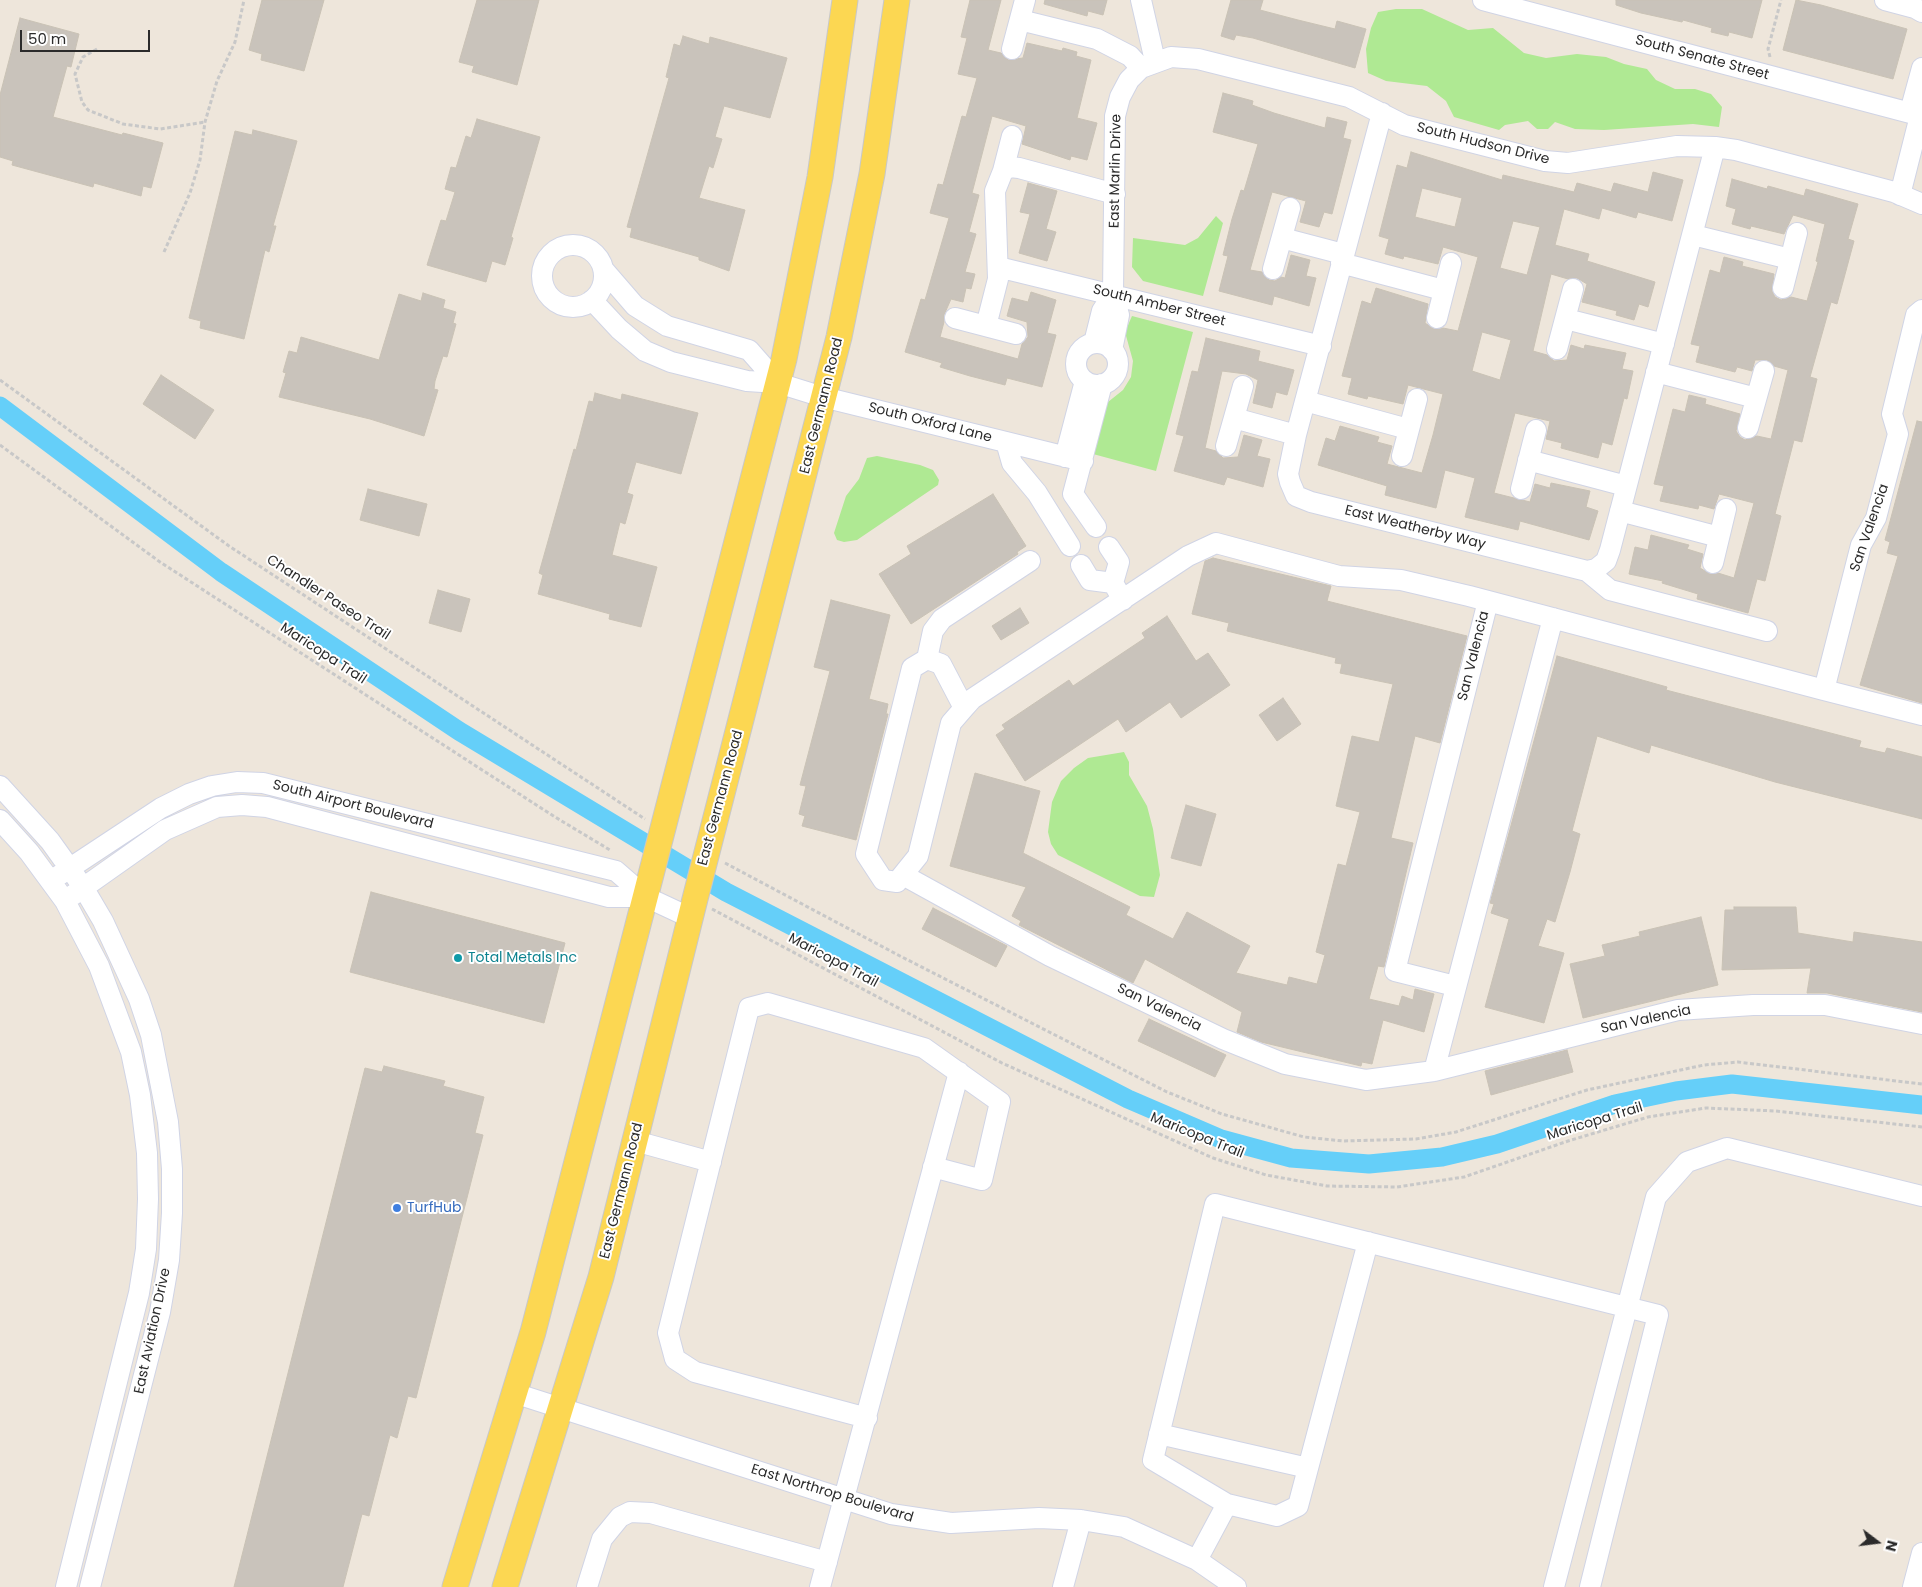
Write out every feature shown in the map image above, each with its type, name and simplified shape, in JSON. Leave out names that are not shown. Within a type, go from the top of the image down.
[{"type":"main road","points":[[455,1587],[533,1332],[649,885],[656,830],[778,383],[820,177],[845,0]]},
{"type":"main road","name":"East Germann Road","points":[[505,1587],[601,1277],[635,1141],[699,909],[706,857],[853,276],[872,174],[897,0]]},
{"type":"street","points":[[1012,49],[1025,0]]},
{"type":"street","points":[[1141,0],[1148,65]]},
{"type":"street","name":"South Senate Street","points":[[1483,0],[1917,115]]},
{"type":"street","points":[[1886,0],[1916,8],[1922,12]]},
{"type":"street","points":[[1020,20],[1097,40],[1148,65]]},
{"type":"street","name":"South Hudson Drive","points":[[1148,65],[1171,57],[1198,59],[1349,97],[1404,124],[1544,161],[1568,163],[1676,146],[1715,147],[1736,150],[1900,195],[1921,199]]},
{"type":"street","name":"East Marlin Drive","points":[[1074,459],[1093,382],[1114,376],[1117,370],[1116,356],[1103,347],[1119,315],[1113,294],[1115,116],[1120,97],[1128,80],[1148,65]]},
{"type":"street","points":[[1900,195],[1917,115],[1922,68]]},
{"type":"street","name":"East Weatherby Way","points":[[1382,113],[1296,435],[1288,474],[1296,496],[1321,504],[1591,570]]},
{"type":"street","points":[[986,326],[998,279],[995,191],[1012,136]]},
{"type":"street","points":[[1715,147],[1606,561],[1591,570],[1610,590],[1766,631]]},
{"type":"street","points":[[1002,171],[1010,168],[1019,168],[1115,194]]},
{"type":"street","points":[[1273,269],[1290,208]]},
{"type":"street","points":[[1783,288],[1797,233]]},
{"type":"street","points":[[1693,235],[1790,259]]},
{"type":"street","points":[[1282,238],[1342,259],[1444,290]]},
{"type":"street","points":[[603,269],[602,286],[592,300],[573,307],[563,305],[554,300],[547,293],[543,283],[542,273],[545,263],[560,248],[570,245],[580,246],[595,254],[603,269],[635,306],[667,326],[749,350],[778,383]]},
{"type":"street","points":[[1436,318],[1452,263]]},
{"type":"street","name":"South Amber Street","points":[[998,267],[1320,346]]},
{"type":"street","points":[[1557,349],[1573,289]]},
{"type":"street","name":"South Oxford Lane","points":[[592,300],[645,351],[671,362],[748,381],[778,383],[823,397],[1074,459]]},
{"type":"street","name":"San Valencia","points":[[1824,690],[1862,545],[1876,518],[1896,444],[1898,434],[1892,414],[1916,315],[1922,310]]},
{"type":"street","points":[[955,318],[1016,334]]},
{"type":"street","points":[[1566,319],[1664,344]]},
{"type":"street","points":[[1093,382],[1080,376],[1076,362],[1082,350],[1103,347]]},
{"type":"street","points":[[1748,428],[1764,371]]},
{"type":"street","points":[[1656,372],[1756,398]]},
{"type":"street","points":[[1226,446],[1243,386]]},
{"type":"street","points":[[1402,456],[1417,398]]},
{"type":"street","points":[[1305,401],[1408,429]]},
{"type":"street","points":[[1234,418],[1296,435]]},
{"type":"street","points":[[1521,489],[1536,430]]},
{"type":"street","points":[[1006,442],[1012,463],[1037,493],[1070,546]]},
{"type":"street","points":[[1074,459],[1073,494],[1096,527]]},
{"type":"street","points":[[1528,460],[1626,486]]},
{"type":"street","points":[[1053,519],[1079,503]]},
{"type":"street","points":[[1713,563],[1726,509]]},
{"type":"street","points":[[1620,511],[1718,537]]},
{"type":"street","name":"San Valencia","points":[[1922,715],[1488,601],[1401,580],[1339,576],[1216,543],[1118,591],[972,699],[952,723],[918,856],[903,875],[1050,956],[1223,1039],[1286,1064],[1366,1080],[1434,1071],[1678,1010],[1753,1005],[1825,1005],[1922,1024]]},
{"type":"street","points":[[1081,565],[1090,580],[1118,591],[1119,562],[1109,547]]},
{"type":"street","points":[[903,875],[897,882],[883,880],[866,854],[912,668],[927,659],[932,631],[942,619],[1030,561]]},
{"type":"street","name":"San Valencia","points":[[1455,986],[1395,971],[1488,601]]},
{"type":"street","points":[[1434,1071],[1553,618]]},
{"type":"street","points":[[927,659],[941,664],[964,708]]},
{"type":"street","name":"South Airport Boulevard","points":[[58,891],[161,808],[189,794],[212,786],[236,782],[263,783],[337,800],[616,871],[699,909]]},
{"type":"street","points":[[0,786],[50,841],[76,878]]},
{"type":"street","points":[[330,824],[337,800]]},
{"type":"street","name":"South Airport Boulevard","points":[[76,878],[165,830],[217,808],[242,805],[268,807],[609,897],[649,885]]},
{"type":"street","points":[[0,820],[29,852],[58,891]]},
{"type":"street","name":"East Aviation Drive","points":[[76,878],[103,921],[139,999],[151,1035],[168,1122],[172,1169],[169,1251],[160,1312],[90,1587]]},
{"type":"street","name":"East Aviation Drive","points":[[58,891],[86,939],[108,987],[131,1052],[140,1095],[147,1153],[148,1199],[146,1249],[130,1337],[66,1587]]},
{"type":"street","points":[[867,1418],[695,1372],[675,1359],[668,1332],[749,1008],[768,1003],[924,1048],[1000,1102],[982,1180],[934,1167]]},
{"type":"street","points":[[820,1587],[846,1500],[959,1072]]},
{"type":"street","points":[[635,1141],[711,1162]]},
{"type":"street","points":[[1554,1587],[1656,1197],[1687,1162],[1726,1148],[1922,1196]]},
{"type":"street","points":[[1368,1242],[1298,1506],[1277,1516],[1226,1504],[1153,1460],[1215,1204],[1368,1242],[1658,1315],[1590,1587]]},
{"type":"street","points":[[130,1337],[152,1343]]},
{"type":"street","name":"East Northrop Boulevard","points":[[514,1393],[891,1514],[951,1523],[1039,1518],[1081,1520],[1124,1527],[1197,1560],[1236,1587]]},
{"type":"street","points":[[1159,1434],[1308,1468]]},
{"type":"street","points":[[1197,1560],[1226,1504]]},
{"type":"street","points":[[587,1587],[602,1539],[620,1516],[630,1512],[651,1513],[827,1562]]},
{"type":"street","points":[[1063,1587],[1081,1520]]},
{"type":"street","points":[[1913,1587],[1922,1553]]},
{"type":"path","points":[[164,252],[190,193],[200,160],[205,122],[217,81],[235,42],[244,0]]},
{"type":"path","points":[[1774,78],[1768,49],[1781,0]]},
{"type":"path","points":[[97,49],[83,57],[75,74],[82,102],[88,110],[123,124],[160,129],[205,122]]},
{"type":"path","name":"Chandler Paseo Trail","points":[[0,380],[229,546],[656,830]]},
{"type":"path","name":"Maricopa Trail","points":[[0,445],[160,562],[546,812],[618,854]]},
{"type":"path","name":"Maricopa Trail","points":[[699,909],[1002,1062],[1213,1158],[1266,1175],[1327,1186],[1397,1187],[1464,1177],[1568,1141],[1648,1117],[1706,1108],[1776,1111],[1922,1127]]},
{"type":"green space","points":[[1396,9],[1422,9],[1468,30],[1493,28],[1524,53],[1546,58],[1577,54],[1606,57],[1624,64],[1647,69],[1656,80],[1675,89],[1695,89],[1711,94],[1722,107],[1719,127],[1693,124],[1604,130],[1575,129],[1555,122],[1548,129],[1537,129],[1528,121],[1505,125],[1499,130],[1454,117],[1446,101],[1427,86],[1386,81],[1368,73],[1366,49],[1371,28],[1378,12]]},
{"type":"green space","points":[[1216,216],[1223,223],[1203,296],[1143,281],[1132,267],[1133,238],[1185,245],[1198,238]]},
{"type":"green space","points":[[1132,316],[1193,332],[1156,471],[1093,454],[1108,402],[1123,390],[1131,377],[1133,361],[1125,332]]},
{"type":"green space","points":[[877,456],[920,465],[933,470],[939,480],[938,485],[857,540],[844,542],[837,540],[834,533],[846,496],[859,479],[867,458]]},
{"type":"green space","points":[[1124,752],[1129,762],[1129,775],[1147,806],[1153,829],[1160,875],[1154,897],[1140,896],[1058,855],[1051,844],[1048,832],[1052,802],[1061,781],[1088,758]]},
{"type":"building","points":[[262,0],[324,0],[304,71],[261,60],[262,54],[249,50]]},
{"type":"building","points":[[477,0],[539,0],[517,85],[472,72],[474,66],[459,62]]},
{"type":"building","points":[[970,0],[1001,0],[988,50],[1001,53],[1008,60],[1023,58],[1027,43],[1062,51],[1063,48],[1077,52],[1076,56],[1091,60],[1077,118],[1097,123],[1087,160],[1071,156],[1070,160],[1022,144],[1026,126],[992,116],[972,193],[979,195],[969,232],[976,234],[965,272],[975,274],[971,289],[966,288],[963,302],[951,299],[944,315],[940,337],[1018,359],[1022,344],[1028,337],[1027,322],[1007,316],[1012,298],[1028,302],[1031,292],[1056,300],[1047,333],[1056,335],[1042,387],[1007,378],[1005,385],[940,367],[942,363],[905,352],[921,299],[925,300],[949,218],[930,213],[938,184],[943,185],[962,116],[966,117],[977,78],[958,74],[967,38],[961,37]]},
{"type":"building","points":[[1045,0],[1107,0],[1103,15],[1088,11],[1087,16],[1044,4]]},
{"type":"building","points":[[1231,0],[1263,0],[1260,10],[1335,29],[1337,21],[1366,29],[1355,68],[1253,38],[1236,35],[1234,40],[1221,36]]},
{"type":"building","points":[[1616,0],[1762,0],[1752,38],[1729,32],[1728,36],[1711,32],[1712,28],[1683,20],[1682,22],[1641,13],[1616,5]]},
{"type":"building","points":[[1796,0],[1907,29],[1893,79],[1783,50]]},
{"type":"building","points":[[20,18],[79,34],[71,67],[67,66],[53,117],[122,135],[123,133],[163,143],[151,188],[143,186],[141,196],[94,183],[93,187],[12,165],[13,161],[0,157],[0,95]]},
{"type":"building","points":[[683,36],[709,44],[710,37],[787,58],[770,118],[724,106],[715,137],[722,139],[713,168],[709,166],[699,198],[745,210],[729,271],[699,260],[699,257],[630,237],[632,228],[627,227],[669,78],[666,77],[674,44],[680,46]]},
{"type":"building","points":[[1223,93],[1253,101],[1252,105],[1274,113],[1325,128],[1327,117],[1347,122],[1343,138],[1351,140],[1332,214],[1324,212],[1319,227],[1300,222],[1306,201],[1272,192],[1250,270],[1262,272],[1269,280],[1275,281],[1281,277],[1285,278],[1291,255],[1310,260],[1306,276],[1316,278],[1309,306],[1274,296],[1272,305],[1219,291],[1228,256],[1223,255],[1232,219],[1241,190],[1244,191],[1258,144],[1213,132]]},
{"type":"building","points":[[477,119],[540,137],[511,237],[513,238],[505,265],[492,261],[486,282],[427,265],[441,220],[446,221],[455,192],[445,189],[451,167],[456,168],[466,136],[471,138]]},
{"type":"building","points":[[253,130],[297,141],[273,226],[276,226],[269,252],[265,250],[244,339],[200,328],[201,321],[189,318],[235,131],[252,135]]},
{"type":"building","points":[[1411,152],[1502,180],[1503,175],[1574,192],[1577,183],[1611,192],[1614,183],[1648,192],[1653,172],[1683,180],[1672,221],[1638,212],[1636,218],[1602,208],[1599,219],[1564,209],[1555,245],[1589,254],[1587,261],[1655,282],[1648,307],[1639,304],[1634,320],[1616,315],[1617,311],[1582,302],[1587,284],[1577,278],[1568,279],[1551,274],[1533,351],[1547,355],[1554,361],[1567,360],[1571,345],[1584,349],[1585,345],[1626,353],[1622,369],[1633,371],[1627,399],[1624,398],[1612,445],[1602,442],[1598,458],[1561,448],[1562,443],[1546,439],[1550,421],[1515,413],[1494,493],[1530,502],[1535,484],[1550,488],[1551,483],[1590,491],[1586,507],[1598,511],[1589,540],[1520,521],[1518,530],[1465,517],[1475,478],[1445,470],[1436,508],[1385,495],[1387,486],[1318,465],[1326,438],[1335,441],[1340,426],[1379,437],[1377,442],[1392,446],[1387,464],[1422,473],[1443,394],[1408,385],[1403,404],[1368,396],[1367,399],[1348,394],[1352,378],[1342,376],[1362,301],[1371,304],[1376,288],[1428,304],[1425,323],[1434,329],[1443,328],[1458,331],[1478,257],[1443,247],[1438,264],[1404,256],[1403,259],[1385,254],[1389,239],[1379,236],[1397,165],[1407,168]],"holes":[[[1422,188],[1462,198],[1455,227],[1415,217]],[[1513,221],[1540,227],[1527,275],[1500,268]],[[1482,332],[1511,340],[1500,380],[1472,371]]]},
{"type":"building","points":[[1732,179],[1767,189],[1768,186],[1804,196],[1806,189],[1858,204],[1848,239],[1854,241],[1837,304],[1831,302],[1810,377],[1817,379],[1802,442],[1794,440],[1775,514],[1781,516],[1765,581],[1757,579],[1748,613],[1697,599],[1698,594],[1662,583],[1663,581],[1629,574],[1635,547],[1648,550],[1651,535],[1689,545],[1687,549],[1703,554],[1700,568],[1710,574],[1718,573],[1734,578],[1754,503],[1719,494],[1714,509],[1699,505],[1698,509],[1660,501],[1664,486],[1654,484],[1673,409],[1685,412],[1689,395],[1706,399],[1705,404],[1740,414],[1736,431],[1740,437],[1745,440],[1757,436],[1771,439],[1788,370],[1774,366],[1767,360],[1755,360],[1752,371],[1737,367],[1735,372],[1696,362],[1700,346],[1691,344],[1710,270],[1720,273],[1724,257],[1743,262],[1742,266],[1774,274],[1772,291],[1775,297],[1781,300],[1791,297],[1807,301],[1818,262],[1816,261],[1825,224],[1793,215],[1784,234],[1751,226],[1750,229],[1732,224],[1736,209],[1726,206]]},
{"type":"building","points":[[1028,183],[1057,191],[1046,229],[1056,232],[1047,261],[1019,253],[1030,214],[1020,212]]},
{"type":"building","points":[[423,293],[445,300],[443,308],[456,312],[453,323],[456,324],[447,357],[443,356],[435,381],[434,389],[438,390],[424,436],[370,419],[279,397],[286,373],[283,372],[289,351],[297,353],[301,337],[379,360],[399,294],[421,301]]},
{"type":"building","points":[[1206,338],[1260,351],[1258,361],[1294,370],[1287,395],[1276,392],[1272,408],[1253,403],[1258,380],[1246,374],[1222,371],[1205,448],[1216,451],[1223,458],[1238,457],[1244,435],[1262,440],[1257,456],[1270,459],[1263,487],[1227,477],[1224,485],[1174,471],[1184,436],[1176,434],[1192,371],[1198,372]]},
{"type":"building","points":[[161,375],[214,410],[195,439],[143,404]]},
{"type":"building","points":[[595,393],[621,400],[622,394],[698,413],[681,474],[636,462],[627,493],[633,495],[625,524],[620,522],[612,555],[657,567],[641,627],[609,619],[610,614],[538,594],[543,575],[539,573],[574,449],[576,450],[589,401],[593,402]]},
{"type":"building","points":[[1917,421],[1922,422],[1922,703],[1860,685],[1898,556],[1887,553],[1890,542],[1885,540]]},
{"type":"building","points":[[368,489],[427,504],[419,536],[360,520]]},
{"type":"building","points":[[993,494],[1026,546],[1017,552],[1018,554],[911,624],[879,574],[911,554],[907,546]]},
{"type":"building","points":[[1213,558],[1331,586],[1327,601],[1467,636],[1440,743],[1415,736],[1391,838],[1413,843],[1384,967],[1378,966],[1369,999],[1399,1006],[1402,996],[1413,1000],[1415,989],[1434,994],[1424,1032],[1383,1020],[1372,1064],[1362,1062],[1361,1066],[1261,1042],[1237,1032],[1242,1012],[1145,959],[1133,983],[1019,925],[1021,921],[1012,916],[1026,887],[950,866],[975,773],[1040,791],[1023,853],[1130,907],[1126,915],[1173,939],[1187,912],[1250,946],[1236,973],[1287,985],[1289,977],[1317,984],[1325,955],[1316,952],[1338,864],[1346,866],[1360,812],[1336,806],[1352,736],[1379,742],[1393,684],[1340,673],[1342,664],[1335,663],[1336,658],[1227,631],[1229,623],[1192,614],[1205,561]]},
{"type":"building","points":[[438,590],[470,599],[461,632],[429,623]]},
{"type":"building","points":[[831,600],[890,615],[869,699],[888,704],[886,714],[888,714],[856,840],[802,826],[805,816],[799,814],[806,786],[800,785],[830,671],[814,667]]},
{"type":"building","points":[[1020,608],[1029,623],[1001,640],[992,626]]},
{"type":"building","points":[[1167,616],[1196,661],[1208,653],[1230,685],[1181,718],[1170,702],[1126,732],[1118,719],[1025,781],[996,735],[1005,729],[1002,725],[1069,680],[1073,686],[1145,638],[1142,633]]},
{"type":"building","points":[[1557,656],[1667,687],[1666,690],[1861,741],[1859,747],[1885,753],[1887,748],[1922,757],[1922,819],[1775,782],[1651,745],[1649,753],[1597,736],[1572,831],[1580,834],[1570,872],[1555,922],[1547,919],[1538,946],[1564,953],[1544,1023],[1485,1007],[1509,919],[1491,913],[1494,904],[1490,903]]},
{"type":"building","points":[[1283,698],[1301,724],[1277,741],[1259,715]]},
{"type":"building","points":[[1186,805],[1216,814],[1201,866],[1171,858]]},
{"type":"building","name":"Total Metals Inc","points":[[371,892],[565,943],[544,1023],[350,972]]},
{"type":"building","points":[[1734,907],[1796,907],[1798,933],[1853,942],[1854,932],[1922,942],[1922,1012],[1827,993],[1807,993],[1811,968],[1722,970],[1725,910],[1734,910]]},
{"type":"building","points":[[933,908],[1007,946],[996,967],[922,929]]},
{"type":"building","points":[[1701,917],[1718,985],[1583,1018],[1570,964],[1605,956],[1602,945],[1640,936],[1639,932]]},
{"type":"building","points":[[1149,1019],[1226,1055],[1215,1077],[1138,1041]]},
{"type":"building","points":[[1567,1050],[1573,1072],[1491,1095],[1485,1071]]},
{"type":"building","points":[[384,1066],[445,1081],[443,1086],[484,1097],[475,1133],[483,1135],[416,1398],[408,1396],[397,1438],[390,1435],[369,1516],[362,1514],[343,1587],[234,1587],[365,1068],[382,1072]]},
{"type":"waterway","points":[[0,406],[221,572],[459,731],[726,892],[1128,1099],[1221,1139],[1291,1158],[1369,1164],[1442,1157],[1497,1144],[1615,1104],[1676,1091],[1732,1084],[1922,1105]]},
{"type":"place","name":"Total Metals Inc","points":[[458,958]]},
{"type":"place","name":"TurfHub","points":[[397,1208]]}]
